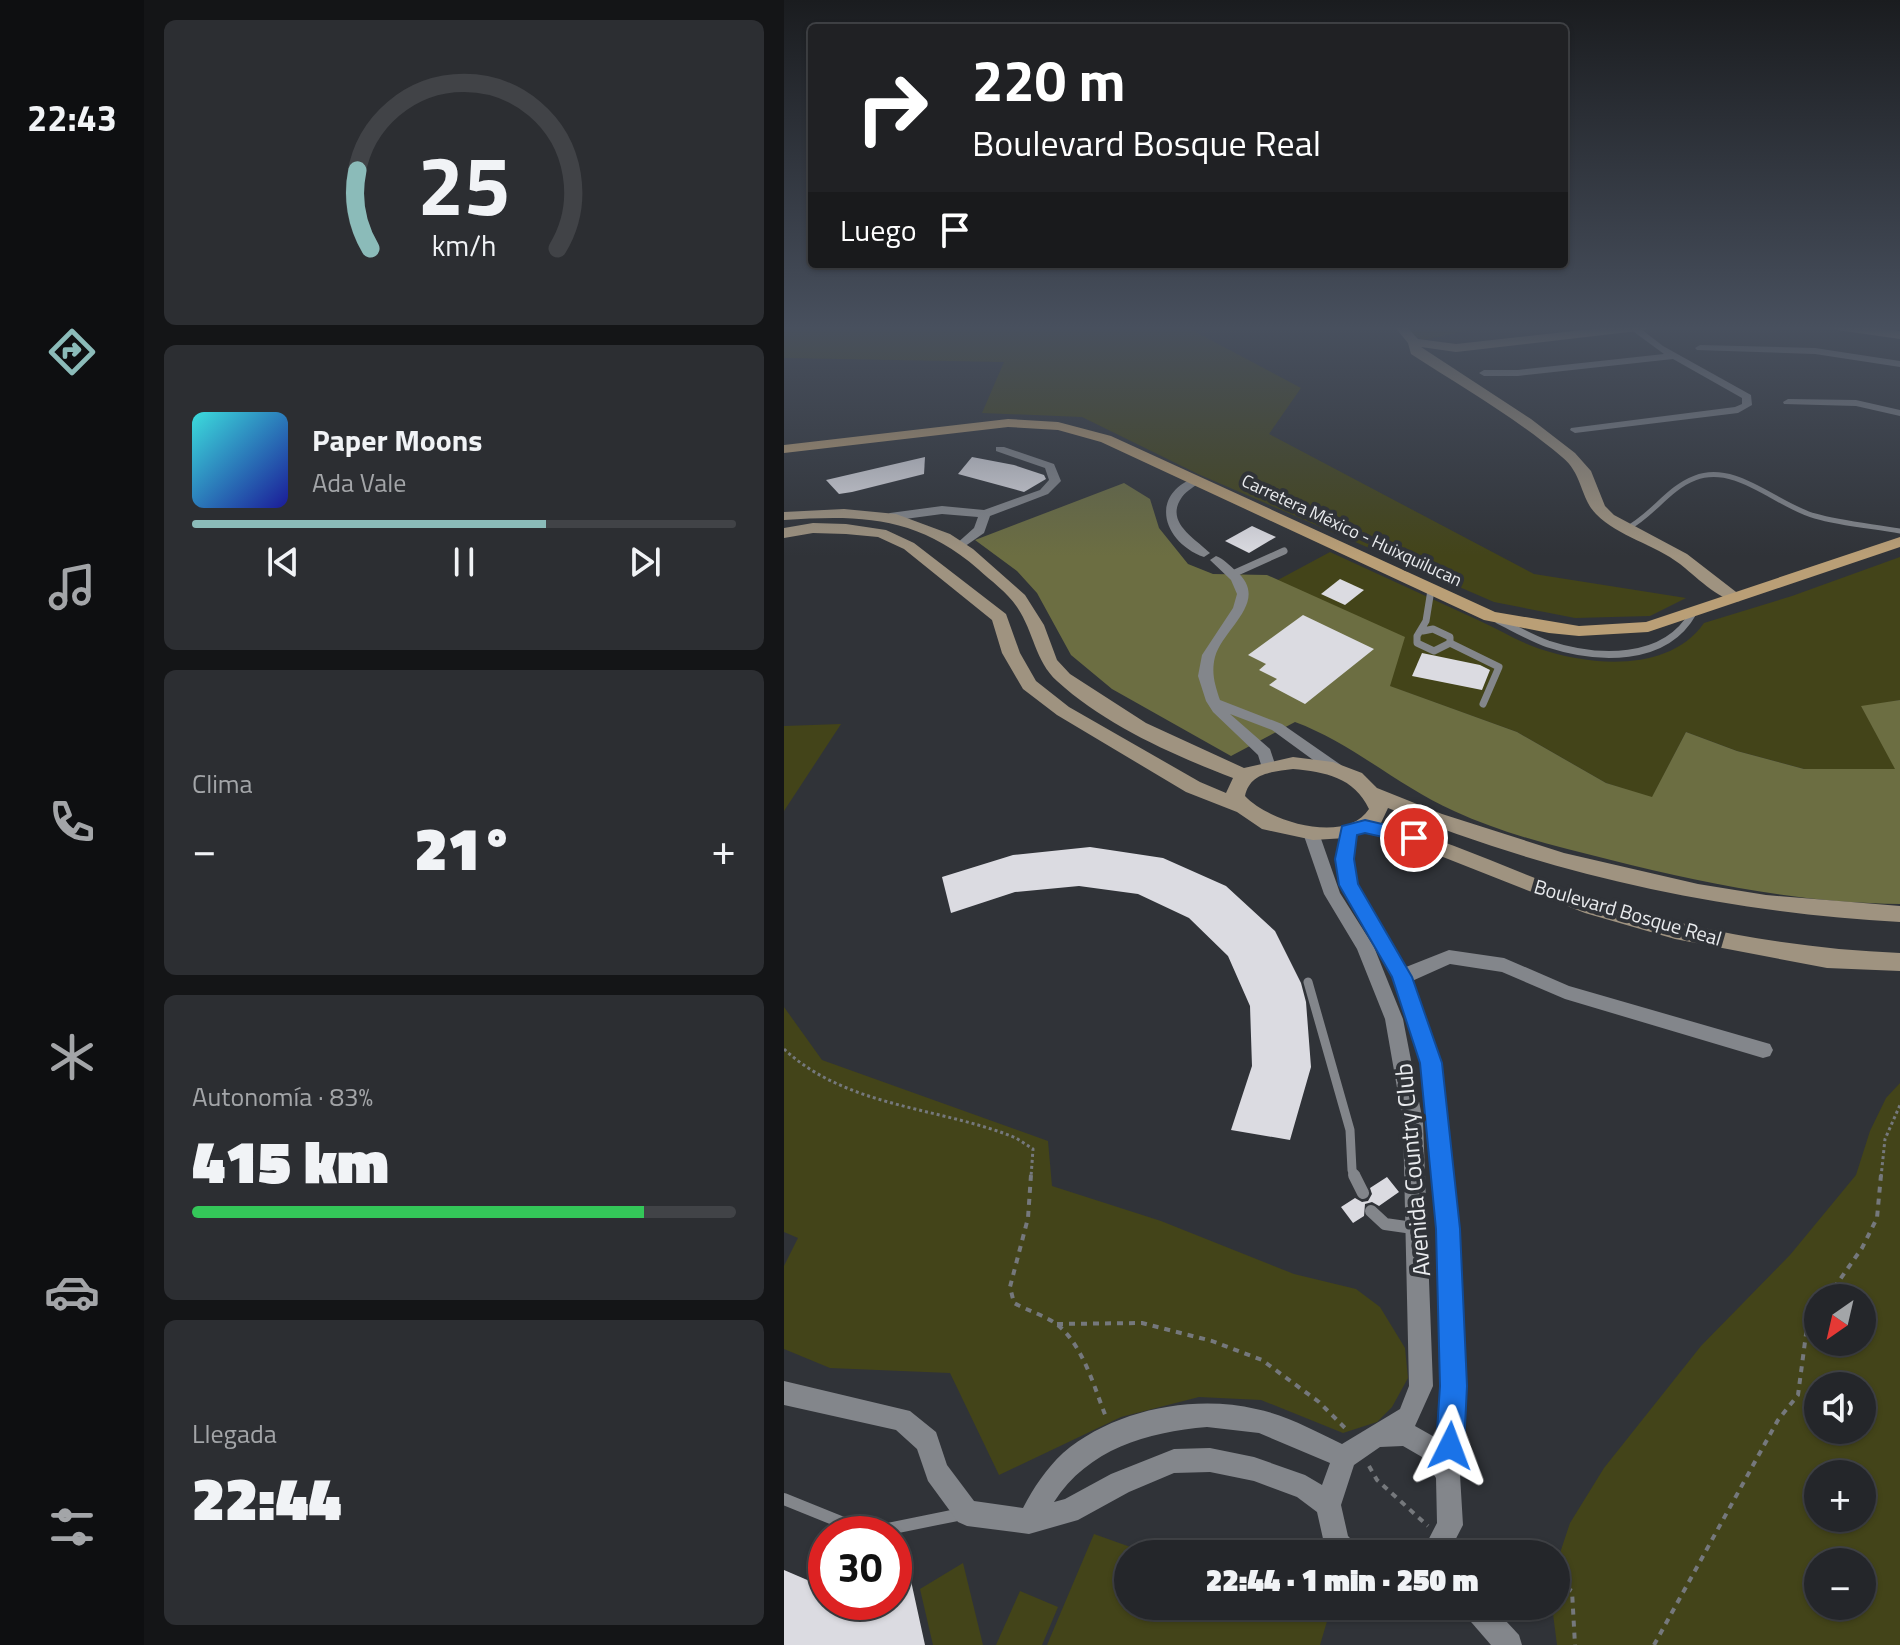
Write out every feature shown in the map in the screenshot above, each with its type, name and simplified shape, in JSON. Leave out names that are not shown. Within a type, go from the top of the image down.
[{"type":"main road","name":"Carretera México - Huixquilucan","points":[[784,449],[947,429],[1045,422],[1068,426],[1106,439],[1490,616],[1549,628],[1615,631],[1648,627],[1900,542]]},
{"type":"street","points":[[1496,403],[1570,456],[1584,471],[1598,508],[1625,529],[1681,557],[1734,598]]},
{"type":"street","points":[[1575,430],[1717,413],[1747,403]]},
{"type":"street","points":[[1853,403],[1900,413]]},
{"type":"street","points":[[890,517],[942,510],[985,514],[1032,498],[1055,481],[1050,466],[1000,449]]},
{"type":"street","points":[[1196,480],[1174,495],[1169,511],[1172,524],[1181,536],[1235,573],[1243,586],[1244,598],[1238,611],[1210,646],[1203,665],[1214,702],[1230,723],[1265,753],[1268,767]]},
{"type":"street","points":[[784,516],[836,514],[910,520],[961,545],[1020,600],[1042,640],[1049,662],[1073,684],[1112,710],[1207,763],[1243,775]]},
{"type":"street","points":[[961,545],[980,530],[985,514]]},
{"type":"street","points":[[784,529],[881,533],[909,546],[1000,618],[1011,653],[1029,685],[1063,711],[1193,787],[1243,807]]},
{"type":"street","points":[[1214,702],[1277,727],[1336,769]]},
{"type":"street","points":[[1243,807],[1235,797],[1235,785],[1243,775],[1293,763],[1336,769]]},
{"type":"street","name":"Boulevard Bosque Real","points":[[1336,769],[1353,775],[1373,794],[1439,822],[1497,841],[1660,883],[1839,912],[1900,914]]},
{"type":"street","points":[[1356,828],[1376,820],[1379,809],[1373,794]]},
{"type":"street","name":"Boulevard Bosque Real","points":[[1243,807],[1271,825],[1311,833],[1356,828],[1414,838],[1593,907],[1675,930],[1827,959],[1900,962]]},
{"type":"street","name":"Avenida Country Club","points":[[1356,828],[1344,859],[1349,885],[1402,977],[1431,1063],[1448,1229],[1453,1386],[1448,1475],[1450,1525],[1442,1540]]},
{"type":"street","name":"Avenida Country Club","points":[[1311,833],[1332,894],[1365,947],[1394,1019],[1413,1122],[1421,1386],[1408,1417],[1358,1446]]},
{"type":"street","points":[[1402,977],[1449,957],[1504,965],[1565,992],[1763,1050]]},
{"type":"street","points":[[784,1393],[902,1419],[927,1441],[937,1472],[967,1513],[1029,1521],[1069,1511],[1120,1483],[1174,1461],[1210,1460],[1254,1469],[1305,1487],[1328,1505],[1336,1540]]},
{"type":"street","points":[[1029,1521],[1056,1478],[1095,1446],[1151,1423],[1200,1413],[1259,1421],[1358,1446],[1405,1434],[1431,1448],[1448,1475]]},
{"type":"street","points":[[1328,1505],[1358,1446]]},
{"type":"street","points":[[1485,1620],[1505,1644]]},
{"type":"lane","points":[[1625,529],[1640,524],[1685,483],[1706,475],[1734,478],[1781,505],[1821,519],[1900,531]]},
{"type":"lane","points":[[1235,573],[1284,551]]},
{"type":"lane","points":[[1431,590],[1423,631],[1417,636],[1417,643],[1434,651],[1450,643]]},
{"type":"lane","points":[[1490,616],[1546,643],[1576,651],[1610,653],[1638,652],[1661,644],[1679,635],[1693,613]]},
{"type":"lane","points":[[1423,631],[1443,631],[1450,637],[1450,643]]},
{"type":"lane","points":[[1450,643],[1499,667],[1483,704]]},
{"type":"lane","points":[[1308,982],[1350,1130],[1352,1170],[1363,1193]]},
{"type":"lane","points":[[1371,1211],[1385,1224],[1418,1228]]},
{"type":"lane","points":[[784,1499],[868,1533],[967,1513]]},
{"type":"path","points":[[784,1049],[793,1061],[834,1080],[923,1113],[1019,1136],[1033,1149],[1028,1218],[1010,1287],[1014,1303],[1032,1315],[1057,1324],[1142,1323],[1212,1341],[1262,1360],[1319,1402],[1358,1446],[1377,1480],[1429,1527]]},
{"type":"path","points":[[1837,1284],[1862,1248],[1877,1218],[1885,1139],[1900,1105]]},
{"type":"path","points":[[1057,1324],[1075,1346],[1111,1427]]},
{"type":"path","points":[[1654,1645],[1778,1420],[1798,1395],[1804,1349]]},
{"type":"path","points":[[1457,1538],[1462,1540]]},
{"type":"path","points":[[1570,1590],[1575,1645]]},
{"type":"shaded area","points":[[986,403],[1291,403],[1269,434],[1534,574],[1686,598],[1650,616],[1575,618],[1494,602],[1198,474],[1082,417],[982,413]]},
{"type":"shaded area","points":[[1330,552],[1532,646],[1560,655],[1605,661],[1650,658],[1671,651],[1689,639],[1704,623],[1792,596],[1900,557],[1900,700],[1862,707],[1896,769],[1804,769],[1737,751],[1686,732],[1652,798],[1606,783],[1517,732],[1389,686],[1276,581]]},
{"type":"shaded area","points":[[841,724],[784,811],[784,726]]},
{"type":"shaded area","points":[[784,1007],[822,1060],[1048,1141],[1052,1186],[1161,1221],[1294,1274],[1356,1289],[1380,1307],[1405,1348],[1408,1378],[1392,1407],[1377,1422],[1343,1433],[1261,1400],[1199,1397],[1121,1417],[999,1475],[950,1373],[830,1368],[784,1349],[784,1266],[798,1238],[784,1232]]},
{"type":"shaded area","points":[[1900,1083],[1900,1645],[1557,1645],[1554,1620],[1570,1620],[1570,1540],[1564,1540],[1570,1523],[1604,1468],[1701,1346],[1790,1255],[1856,1175],[1870,1131],[1886,1098]]},
{"type":"shaded area","points":[[1094,1534],[1114,1541],[1114,1620],[1327,1620],[1320,1645],[1047,1645]]},
{"type":"shaded area","points":[[963,1563],[983,1645],[933,1645],[920,1589]]},
{"type":"shaded area","points":[[1020,1591],[1058,1607],[1042,1645],[996,1645]]},
{"type":"green space","points":[[1124,483],[1150,499],[1159,528],[1188,564],[1213,574],[1267,575],[1405,637],[1390,686],[1517,732],[1606,783],[1652,797],[1686,732],[1737,751],[1804,769],[1895,769],[1861,706],[1900,700],[1900,904],[1827,900],[1754,891],[1647,869],[1531,839],[1492,827],[1433,801],[1336,741],[1295,722],[1231,756],[1112,689],[1071,655],[1037,593],[1017,571],[975,540]]},
{"type":"building","points":[[925,457],[924,474],[852,492],[839,494],[826,480]]},
{"type":"building","points":[[972,457],[1014,465],[1044,475],[1046,479],[1024,492],[958,474]]},
{"type":"building","points":[[1252,526],[1276,537],[1249,553],[1225,541]]},
{"type":"building","points":[[1340,579],[1364,590],[1345,605],[1321,594]]},
{"type":"building","points":[[1303,615],[1374,649],[1305,704],[1269,685],[1277,679],[1259,670],[1266,664],[1248,655]]},
{"type":"building","points":[[1422,653],[1480,665],[1490,670],[1482,690],[1412,676]]},
{"type":"building","points":[[1090,847],[1163,858],[1226,886],[1275,931],[1301,983],[1306,1002],[1311,1067],[1290,1140],[1231,1130],[1252,1066],[1250,1006],[1228,956],[1189,918],[1138,894],[1079,886],[1015,892],[951,913],[942,877],[1013,855]]},
{"type":"building","points":[[1387,1177],[1399,1192],[1379,1206],[1372,1202],[1365,1204],[1364,1216],[1353,1223],[1341,1207],[1355,1198],[1368,1201],[1372,1194],[1370,1188]]},
{"type":"building","points":[[784,1570],[808,1580],[808,1620],[912,1620],[912,1585],[925,1645],[784,1645]]},
{"type":"route","points":[[1414,838],[1365,826],[1348,830],[1344,859],[1349,885],[1402,977],[1431,1063],[1448,1229],[1453,1386],[1450,1446]]}]
